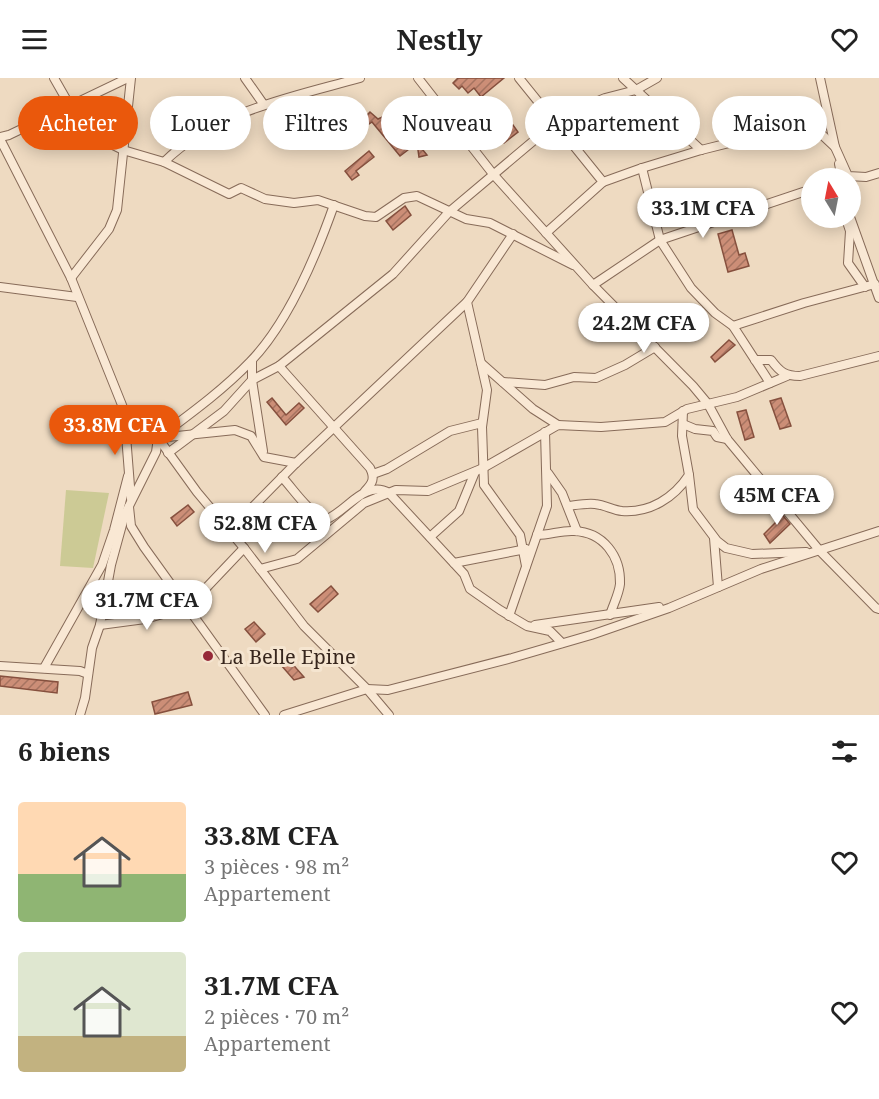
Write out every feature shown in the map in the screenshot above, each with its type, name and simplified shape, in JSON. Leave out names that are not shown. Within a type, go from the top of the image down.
[{"type":"street","points":[[54,78],[64,96]]},
{"type":"street","points":[[91,96],[129,78]]},
{"type":"street","points":[[128,96],[129,78]]},
{"type":"street","points":[[245,78],[263,104]]},
{"type":"street","points":[[296,96],[360,78]]},
{"type":"street","points":[[418,78],[493,174],[593,285],[693,386],[708,404],[727,439],[820,551],[859,592],[879,609]]},
{"type":"street","points":[[519,78],[534,96]]},
{"type":"street","points":[[623,78],[701,150]]},
{"type":"street","points":[[613,96],[636,90],[657,78]]},
{"type":"street","points":[[820,78],[840,168]]},
{"type":"street","points":[[164,162],[209,128],[263,105]]},
{"type":"street","points":[[546,233],[603,182],[701,150],[796,126],[818,131],[835,147],[848,176],[866,177],[879,173]]},
{"type":"street","points":[[18,131],[0,138],[71,278],[124,410],[131,526],[178,596],[265,715]]},
{"type":"street","points":[[168,453],[224,411],[252,380],[279,366],[393,274],[449,212],[525,148]]},
{"type":"street","points":[[71,278],[109,229],[117,210],[123,150],[164,162],[229,194],[241,188],[265,199],[294,203],[318,200],[365,216],[376,217],[404,198],[417,196],[466,219],[490,223],[577,267]]},
{"type":"street","points":[[578,150],[603,182]]},
{"type":"street","points":[[642,168],[660,240],[691,288],[715,313],[732,326],[770,383]]},
{"type":"street","points":[[593,285],[660,240],[801,193]]},
{"type":"street","points":[[80,715],[92,648],[100,625],[111,565],[130,502],[152,462],[158,438],[223,388],[252,361],[272,336],[308,272],[334,205]]},
{"type":"street","points":[[850,228],[848,263],[865,287]]},
{"type":"street","points":[[852,228],[879,297]]},
{"type":"street","points":[[229,531],[296,463],[467,302],[513,234]]},
{"type":"street","points":[[732,326],[875,284]]},
{"type":"street","points":[[0,287],[77,297]]},
{"type":"street","points":[[467,302],[487,390],[479,470],[484,485],[520,535],[526,566]]},
{"type":"street","points":[[503,382],[545,385],[574,377],[596,378],[625,365],[655,347]]},
{"type":"street","points":[[481,363],[533,409],[558,425],[601,427],[665,422],[683,411],[737,397],[787,376],[800,376],[879,356]]},
{"type":"street","points":[[755,360],[771,360],[780,372],[787,376]]},
{"type":"street","points":[[252,361],[252,380],[264,457]]},
{"type":"street","points":[[279,366],[373,474],[371,485],[362,494],[327,519],[312,511],[282,477]]},
{"type":"street","points":[[124,410],[158,438],[197,492],[304,626],[367,689],[389,715]]},
{"type":"street","points":[[683,411],[682,436],[693,509],[714,537],[726,548],[752,554],[820,551]]},
{"type":"street","points":[[373,474],[387,469],[450,431],[482,423]]},
{"type":"street","points":[[682,424],[695,429],[713,431],[717,436],[727,439]]},
{"type":"street","points":[[260,569],[297,559],[364,503],[396,490],[428,491],[479,470],[558,425]]},
{"type":"street","points":[[158,438],[235,430],[251,436],[264,457],[296,463]]},
{"type":"street","points":[[509,616],[547,506],[545,432]]},
{"type":"street","points":[[430,537],[459,511],[479,470]]},
{"type":"street","points":[[44,668],[102,565],[129,472]]},
{"type":"street","points":[[547,472],[562,493],[577,531]]},
{"type":"street","points":[[568,506],[593,504],[620,510],[648,507],[671,496],[681,488],[688,475]]},
{"type":"street","points":[[362,494],[374,489],[389,493],[464,574],[470,589],[527,626],[549,630],[562,643]]},
{"type":"street","points":[[537,535],[577,531],[598,536],[608,546],[620,576],[620,587],[610,615]]},
{"type":"street","points":[[284,715],[367,689],[388,690],[591,635],[684,602],[761,569],[879,531]]},
{"type":"street","points":[[714,537],[718,587]]},
{"type":"street","points":[[100,625],[145,619],[188,607],[244,548]]},
{"type":"street","points":[[454,563],[532,548]]},
{"type":"street","points":[[527,626],[684,602]]},
{"type":"street","points":[[0,666],[80,670],[88,674]]},
{"type":"shaded area","points":[[66,490],[109,493],[93,568],[60,566]]},
{"type":"building","points":[[458,78],[504,78],[482,96],[474,88],[468,93],[462,86],[459,89],[453,83]]},
{"type":"building","points":[[369,113],[378,119],[381,118],[381,133],[372,122],[369,124]]},
{"type":"building","points":[[513,125],[518,132],[513,136]]},
{"type":"building","points":[[395,150],[408,150],[400,156]]},
{"type":"building","points":[[418,150],[423,150],[427,155],[419,157]]},
{"type":"building","points":[[369,151],[374,157],[356,171],[359,175],[352,180],[345,171]]},
{"type":"building","points":[[405,206],[411,215],[393,230],[386,221]]},
{"type":"building","points":[[732,230],[739,255],[745,253],[749,266],[728,272],[718,234]]},
{"type":"building","points":[[729,340],[735,345],[715,362],[711,357]]},
{"type":"building","points":[[272,398],[286,415],[299,403],[304,408],[286,425],[267,402]]},
{"type":"building","points":[[781,398],[791,426],[780,429],[770,401]]},
{"type":"building","points":[[746,410],[754,437],[745,440],[737,412]]},
{"type":"building","points":[[188,505],[194,512],[177,526],[171,518]]},
{"type":"building","points":[[774,505],[790,524],[770,543],[764,534],[779,519],[770,508]]},
{"type":"building","points":[[331,586],[338,594],[318,612],[310,604]]},
{"type":"building","points":[[254,622],[265,634],[256,642],[245,629]]},
{"type":"building","points":[[281,651],[304,677],[294,680],[274,657]]},
{"type":"building","points":[[0,676],[58,682],[57,693],[0,686]]},
{"type":"building","points":[[188,692],[192,705],[155,714],[152,702]]},
{"type":"place","name":"La Belle Epine","points":[[208,656]]}]
